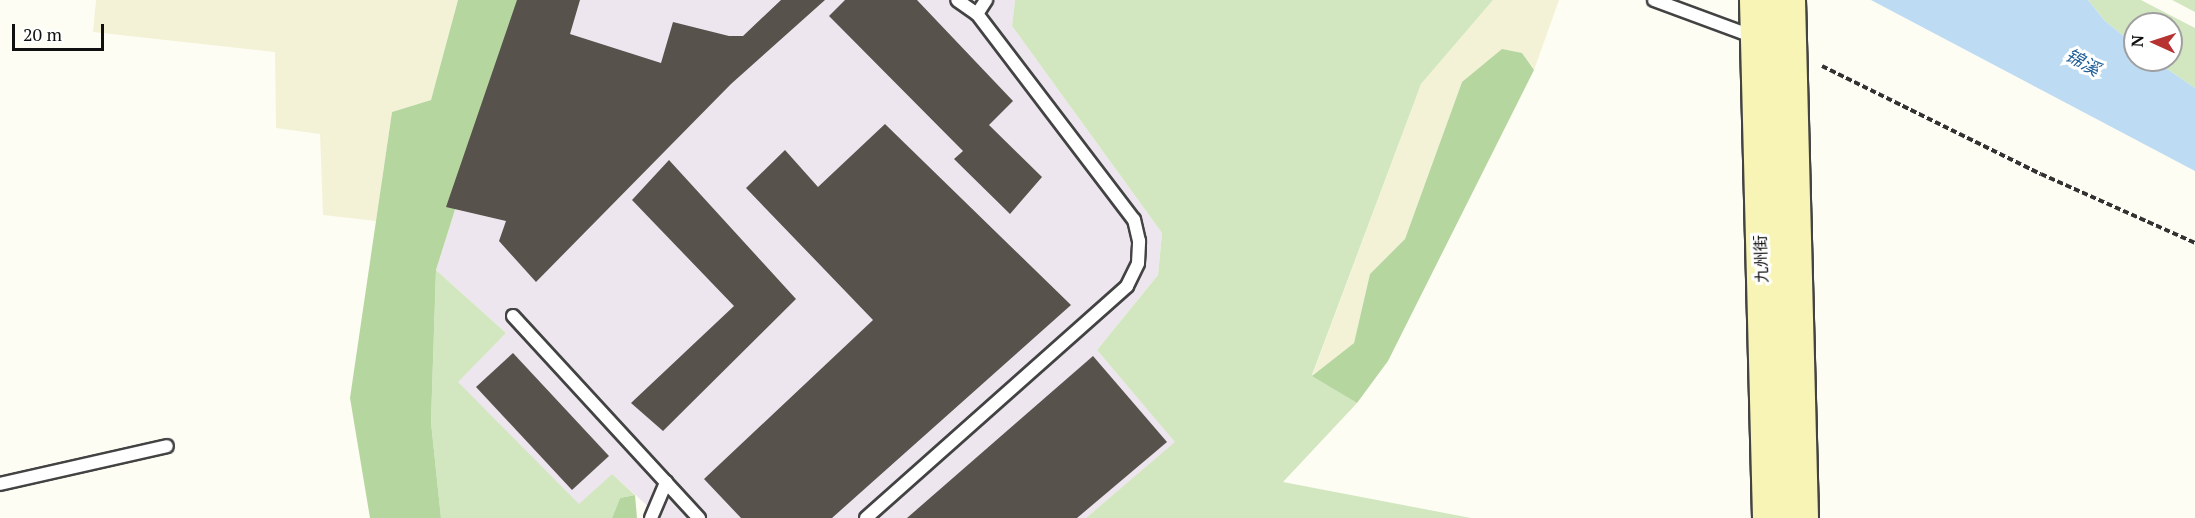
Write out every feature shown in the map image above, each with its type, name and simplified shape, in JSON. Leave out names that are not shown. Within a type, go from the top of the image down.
[{"type":"main road","name":"九州街","points":[[1756,0],[1755,37],[1769,518]]},
{"type":"main road","name":"九州街","points":[[1788,0],[1801,518]]},
{"type":"lane","points":[[866,518],[1127,286],[1138,263],[1139,241],[1134,220],[977,14],[957,0]]},
{"type":"lane","points":[[977,14],[986,0]]},
{"type":"lane","points":[[1654,0],[1789,50]]},
{"type":"lane","points":[[513,316],[699,518]]},
{"type":"lane","points":[[0,483],[167,446]]},
{"type":"lane","points":[[651,518],[666,482]]},
{"type":"path","points":[[1789,50],[2041,174],[2195,243]]},
{"type":"shaded area","points":[[521,0],[1015,0],[1012,26],[1162,233],[1158,275],[1097,350],[1176,442],[1086,518],[661,518],[612,474],[579,505],[457,382],[506,333],[436,270]]},
{"type":"green space","points":[[96,0],[458,0],[431,100],[392,112],[376,221],[323,215],[320,134],[276,128],[275,52],[93,32]]},
{"type":"green space","points":[[458,0],[521,0],[436,270],[431,422],[441,518],[370,518],[350,398],[392,112],[431,100]]},
{"type":"green space","points":[[1015,0],[1493,0],[1421,84],[1312,375],[1357,403],[1283,482],[1471,518],[1086,518],[1175,442],[1097,350],[1158,275],[1162,233],[1012,26]]},
{"type":"green space","points":[[1493,0],[1559,0],[1534,70],[1522,53],[1462,82],[1405,239],[1370,274],[1354,343],[1312,376],[1421,84]]},
{"type":"green space","points":[[2088,0],[2141,0],[2164,12],[2123,12],[2123,35],[2105,21]]},
{"type":"green space","points":[[2172,0],[2195,0],[2195,12]]},
{"type":"green space","points":[[2183,22],[2195,28],[2195,88],[2172,72],[2183,72]]},
{"type":"green space","points":[[1502,49],[1522,53],[1534,70],[1388,361],[1357,403],[1312,376],[1354,343],[1370,274],[1405,239],[1462,82]]},
{"type":"green space","points":[[436,270],[506,333],[458,382],[579,504],[612,474],[635,495],[620,498],[612,518],[441,518],[431,422]]},
{"type":"green space","points":[[635,495],[637,518],[612,518],[620,498]]},
{"type":"water","name":"锦溪","points":[[1871,0],[2088,0],[2105,21],[2123,35],[2123,72],[2172,72],[2195,88],[2195,171]]},
{"type":"building","points":[[517,0],[580,0],[570,34],[661,63],[673,22],[729,36],[743,36],[781,0],[825,0],[731,84],[536,282],[499,241],[506,221],[446,207]]},
{"type":"building","points":[[845,0],[917,0],[1013,101],[989,125],[1042,177],[1010,214],[954,159],[963,151],[829,16]]},
{"type":"building","points":[[885,124],[1071,305],[832,518],[741,518],[704,479],[873,320],[746,188],[785,150],[818,187]]},
{"type":"building","points":[[669,160],[796,299],[663,431],[631,403],[734,306],[632,200]]},
{"type":"building","points":[[513,353],[609,456],[572,490],[476,387]]},
{"type":"building","points":[[1093,356],[1167,442],[1077,518],[907,518]]}]
